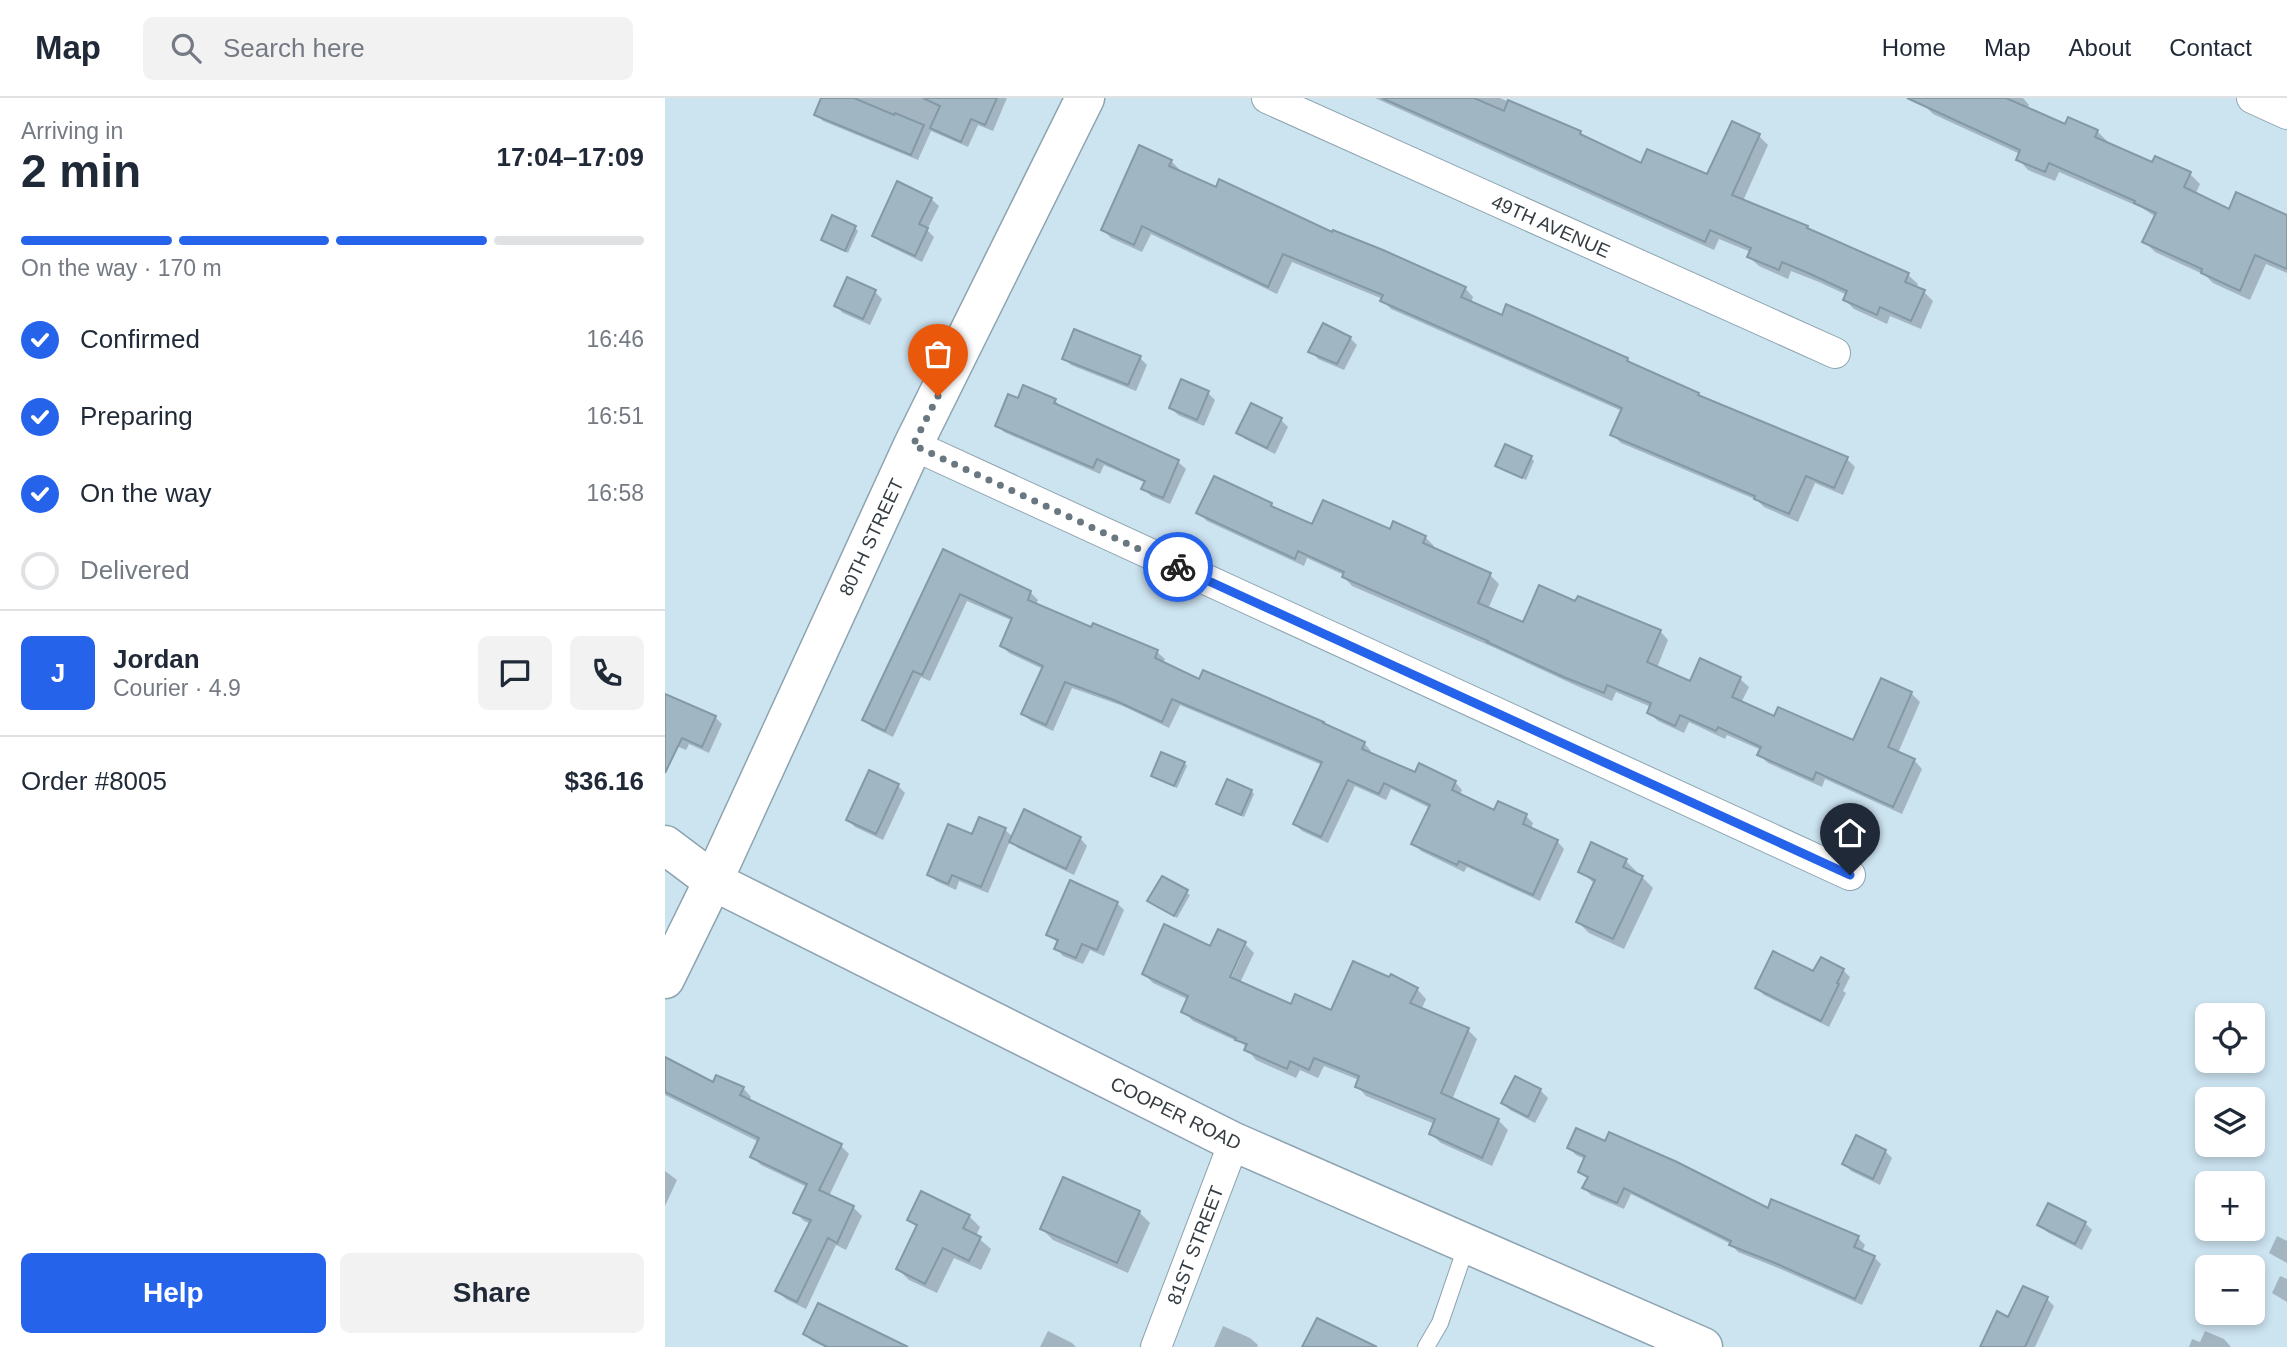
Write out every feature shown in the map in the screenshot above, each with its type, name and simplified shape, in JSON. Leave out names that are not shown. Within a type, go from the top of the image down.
[{"type":"street","name":"80TH STREET","points":[[665,979],[713,881],[913,445],[1085,98]]},
{"type":"street","name":"49TH AVENUE","points":[[1266,98],[1835,353]]},
{"type":"street","points":[[2252,98],[2287,114]]},
{"type":"street","points":[[913,445],[1850,875]]},
{"type":"street","name":"COOPER ROAD","points":[[665,845],[713,881],[1234,1142],[1703,1347]]},
{"type":"street","name":"81ST STREET","points":[[1156,1347],[1234,1142]]},
{"type":"lane","points":[[1426,1347],[1440,1323],[1468,1244]]},
{"type":"building","points":[[821,98],[854,98],[924,125],[911,155],[814,115]]},
{"type":"building","points":[[923,98],[997,98],[985,125],[971,119],[961,142],[930,128],[940,106]]},
{"type":"building","points":[[1382,98],[1474,98],[1504,111],[1508,100],[1581,131],[1580,134],[1641,163],[1647,149],[1707,174],[1732,121],[1760,134],[1732,195],[1808,226],[1807,228],[1909,273],[1905,282],[1925,290],[1911,321],[1880,307],[1877,315],[1843,300],[1847,291],[1782,262],[1779,270],[1747,257],[1751,248],[1710,230],[1705,242]]},
{"type":"building","points":[[1907,98],[2006,98],[2065,124],[2068,117],[2098,130],[2095,137],[2152,162],[2155,156],[2191,172],[2184,187],[2229,209],[2236,192],[2287,215],[2287,269],[2255,255],[2240,291],[2201,273],[2202,269],[2142,242],[2156,213],[2049,163],[2045,172],[2016,160],[2020,150]]},
{"type":"building","points":[[1139,145],[1172,160],[1169,166],[1216,187],[1219,179],[1332,232],[1333,230],[1383,250],[1466,287],[1461,297],[1502,315],[1506,304],[1628,358],[1627,361],[1699,393],[1698,395],[1848,457],[1834,488],[1806,476],[1789,514],[1754,499],[1755,496],[1610,435],[1622,408],[1380,301],[1383,295],[1283,254],[1268,287],[1142,226],[1134,245],[1101,230]]},
{"type":"building","points":[[897,181],[932,198],[919,224],[928,228],[915,256],[872,236]]},
{"type":"building","points":[[832,215],[856,226],[845,251],[821,240]]},
{"type":"building","points":[[847,277],[876,290],[863,319],[834,306]]},
{"type":"building","points":[[1323,323],[1351,337],[1337,364],[1308,352]]},
{"type":"building","points":[[1074,329],[1141,356],[1128,385],[1062,359]]},
{"type":"building","points":[[1181,379],[1209,391],[1197,420],[1169,408]]},
{"type":"building","points":[[1023,385],[1056,399],[1054,403],[1179,460],[1163,498],[1141,489],[1145,481],[1097,459],[1093,468],[995,426],[1008,394],[1018,398]]},
{"type":"building","points":[[1251,403],[1282,418],[1267,448],[1236,433]]},
{"type":"building","points":[[1505,444],[1532,456],[1522,478],[1495,466]]},
{"type":"building","points":[[1214,476],[1312,524],[1323,500],[1390,529],[1393,521],[1426,536],[1423,543],[1491,573],[1478,603],[1523,622],[1539,585],[1575,601],[1578,596],[1661,630],[1647,662],[1690,681],[1700,658],[1741,677],[1732,697],[1774,716],[1778,707],[1853,740],[1881,678],[1912,692],[1888,747],[1915,759],[1893,807],[1816,772],[1813,780],[1757,755],[1761,747],[1718,727],[1716,731],[1680,715],[1675,726],[1647,713],[1651,703],[1607,685],[1604,693],[1566,678],[1342,577],[1344,572],[1298,551],[1295,559],[1196,513]]},
{"type":"building","points":[[943,549],[1031,591],[1028,600],[1091,627],[1093,623],[1158,650],[1155,658],[1199,679],[1203,670],[1324,722],[1365,742],[1362,749],[1415,772],[1419,763],[1456,781],[1452,790],[1494,810],[1498,801],[1527,814],[1523,824],[1558,840],[1533,895],[1459,861],[1457,865],[1411,844],[1430,805],[1384,783],[1379,794],[1348,780],[1321,837],[1293,824],[1322,762],[1172,699],[1162,722],[1065,682],[1046,725],[1021,714],[1043,666],[1000,646],[1012,618],[960,594],[922,675],[913,671],[885,731],[862,720]]},
{"type":"building","points":[[665,694],[716,716],[702,747],[682,738],[665,773]]},
{"type":"building","points":[[1161,752],[1185,762],[1174,786],[1151,776]]},
{"type":"building","points":[[869,770],[899,784],[876,834],[846,820]]},
{"type":"building","points":[[1227,779],[1252,790],[1241,815],[1216,804]]},
{"type":"building","points":[[1024,809],[1081,837],[1066,869],[1009,842]]},
{"type":"building","points":[[979,817],[1006,828],[981,887],[952,875],[948,884],[927,875],[948,824],[972,834]]},
{"type":"building","points":[[1591,842],[1627,859],[1623,867],[1643,876],[1613,939],[1576,922],[1595,880],[1578,872]]},
{"type":"building","points":[[1162,876],[1188,890],[1174,916],[1147,901]]},
{"type":"building","points":[[1070,880],[1118,902],[1097,950],[1082,944],[1076,958],[1054,949],[1058,940],[1046,935]]},
{"type":"building","points":[[1164,924],[1210,946],[1218,929],[1246,942],[1230,977],[1291,1004],[1295,994],[1331,1010],[1353,961],[1389,977],[1391,974],[1418,988],[1410,1003],[1469,1028],[1441,1093],[1499,1119],[1482,1158],[1429,1134],[1435,1119],[1355,1087],[1359,1076],[1314,1058],[1309,1070],[1290,1061],[1287,1069],[1244,1050],[1247,1044],[1181,1012],[1188,996],[1142,974]]},
{"type":"building","points":[[1773,951],[1813,971],[1821,957],[1844,969],[1821,1021],[1755,988]]},
{"type":"building","points":[[665,1057],[713,1082],[716,1075],[744,1087],[740,1095],[842,1144],[819,1190],[854,1206],[837,1243],[828,1238],[797,1302],[775,1291],[811,1220],[793,1213],[807,1184],[750,1157],[759,1138],[665,1092]]},
{"type":"building","points":[[1515,1076],[1541,1089],[1528,1117],[1501,1103]]},
{"type":"building","points":[[1576,1128],[1605,1141],[1609,1132],[1677,1162],[1768,1208],[1771,1199],[1859,1236],[1854,1247],[1875,1256],[1855,1299],[1729,1245],[1731,1241],[1624,1188],[1617,1203],[1582,1188],[1588,1177],[1578,1172],[1585,1156],[1567,1148]]},
{"type":"building","points":[[1856,1135],[1886,1150],[1873,1179],[1842,1164]]},
{"type":"building","points":[[1063,1177],[1140,1211],[1117,1263],[1040,1229]]},
{"type":"building","points":[[921,1191],[970,1215],[963,1228],[981,1237],[969,1261],[943,1248],[925,1284],[896,1269],[917,1225],[907,1220]]},
{"type":"building","points":[[2048,1203],[2086,1222],[2075,1244],[2037,1225]]},
{"type":"building","points":[[2023,1286],[2048,1297],[2025,1347],[1980,1347],[1997,1311],[2008,1317]]},
{"type":"building","points":[[818,1303],[908,1347],[827,1347],[803,1334]]},
{"type":"building","points":[[1317,1318],[1377,1347],[1302,1347]]},
{"type":"way so far","points":[[938,396],[913,445],[1178,567]]},
{"type":"route","points":[[1178,567],[1850,875]]}]
